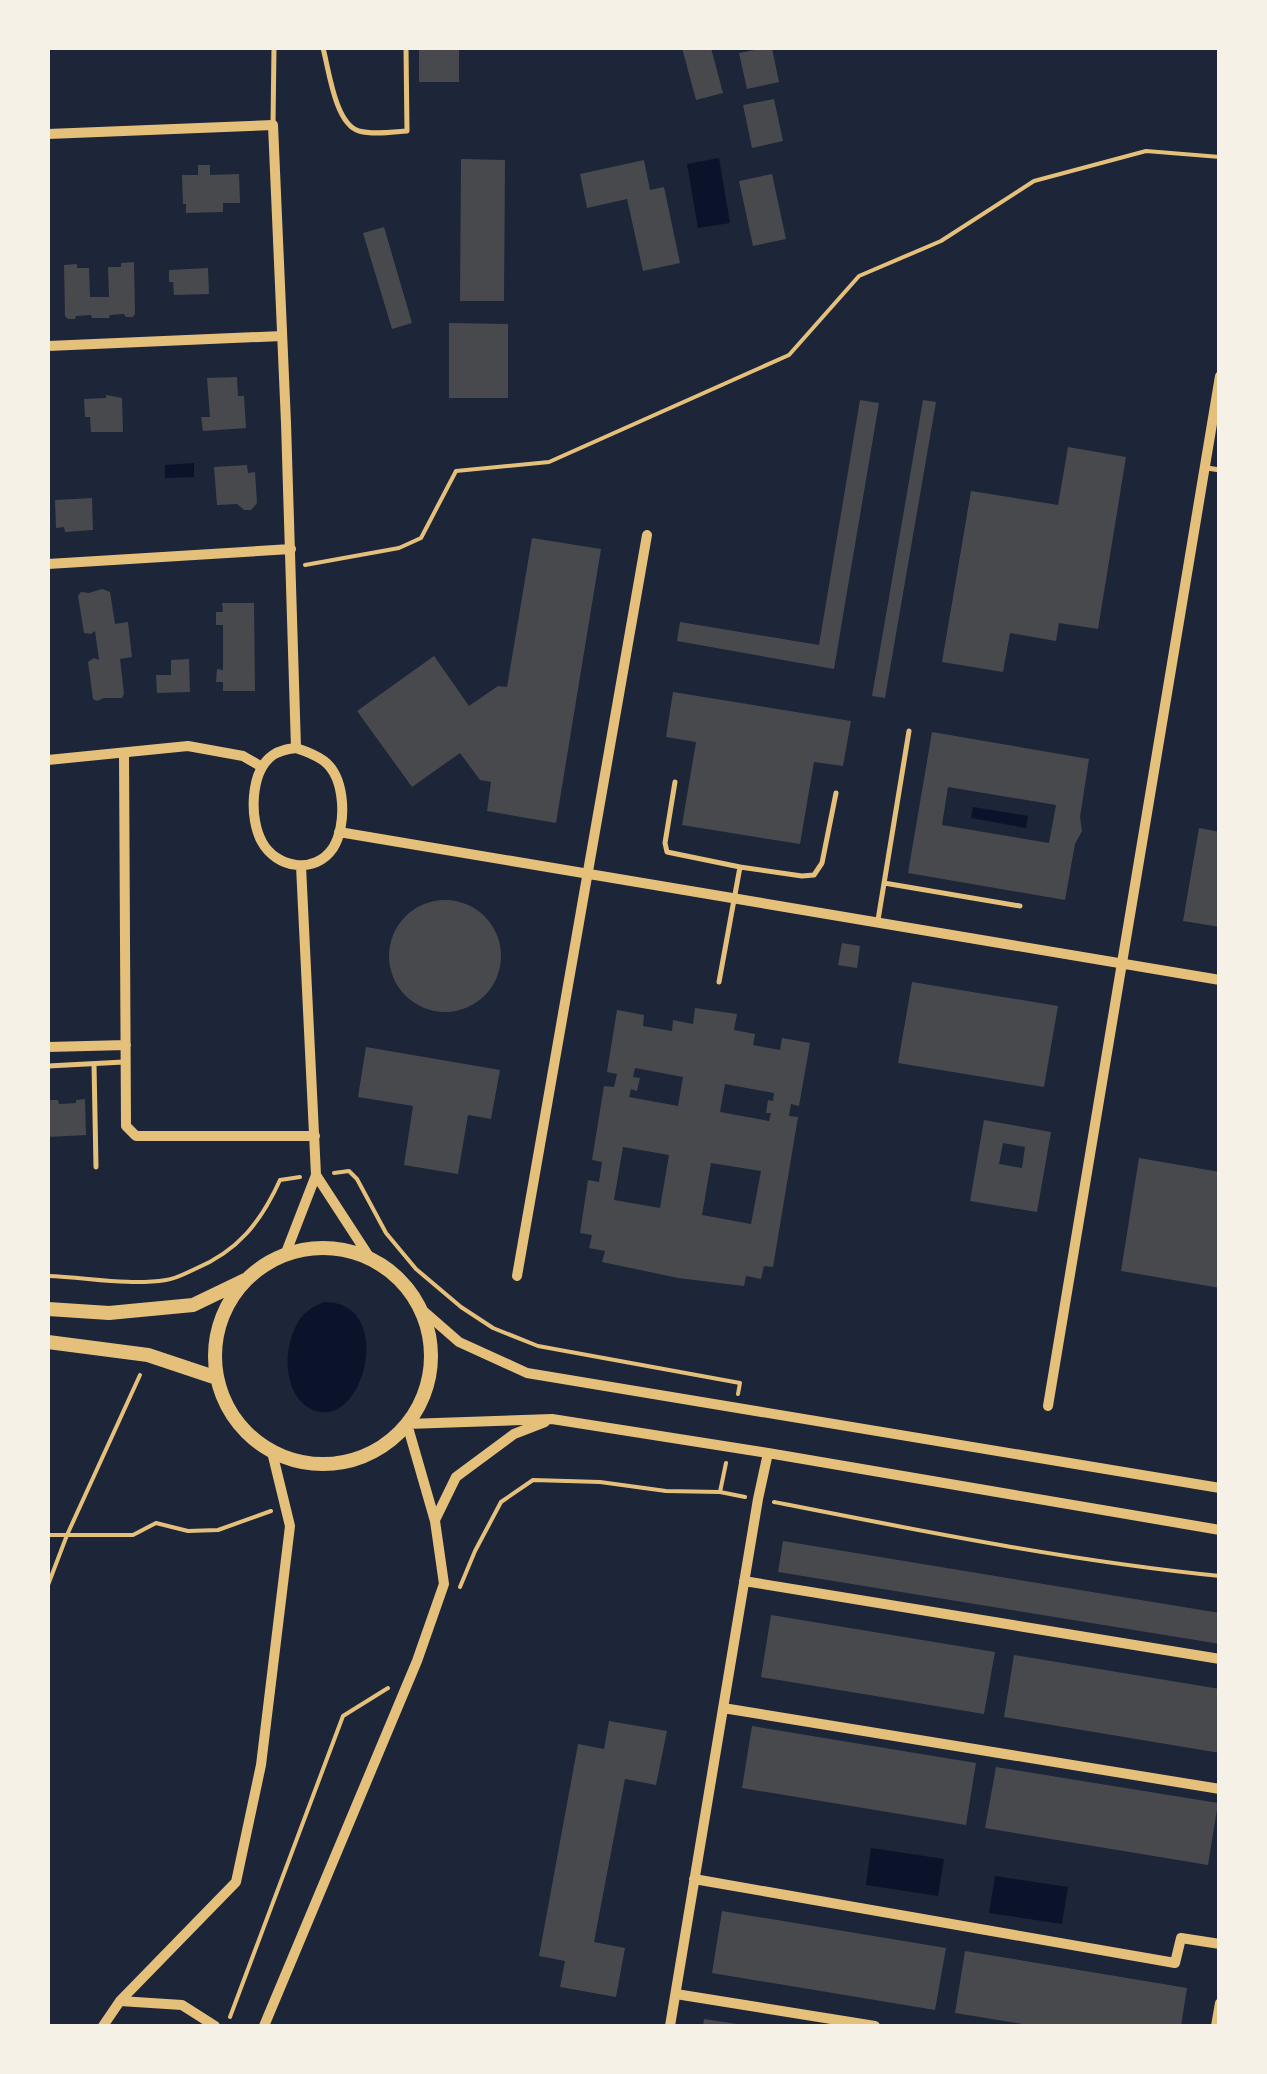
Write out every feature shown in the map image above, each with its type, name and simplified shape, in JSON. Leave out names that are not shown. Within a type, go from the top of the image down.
[{"type":"street","points":[[48,134],[273,125],[296,748]]},
{"type":"street","points":[[48,346],[282,336]]},
{"type":"street","points":[[1048,1406],[1220,376]]},
{"type":"street","points":[[517,1276],[647,535]]},
{"type":"street","points":[[48,564],[290,548]]},
{"type":"street","points":[[48,760],[188,746],[242,756],[262,767]]},
{"type":"street","points":[[296,748],[324,761],[339,785],[339,832],[333,848],[314,865],[287,863],[267,850],[256,822],[255,798],[262,767],[271,756],[296,748]]},
{"type":"street","points":[[124,752],[126,1126],[136,1136],[315,1136]]},
{"type":"street","points":[[339,832],[1220,980]]},
{"type":"street","points":[[285,1255],[316,1175],[301,866]]},
{"type":"street","points":[[48,1048],[126,1045]]},
{"type":"street","points":[[316,1175],[370,1258]]},
{"type":"street","points":[[48,1308],[109,1313],[193,1305],[246,1280],[285,1255],[310,1248],[336,1248],[370,1258],[399,1279],[420,1308],[459,1342],[527,1373],[1220,1488]]},
{"type":"street","points":[[246,1280],[226,1309],[216,1343],[217,1378],[228,1408],[246,1433],[272,1452],[301,1462],[332,1464],[362,1457],[389,1442],[407,1424],[424,1394],[430,1365],[429,1336],[420,1308]]},
{"type":"street","points":[[48,1342],[148,1355],[217,1378]]},
{"type":"street","points":[[407,1424],[552,1419],[1220,1530]]},
{"type":"street","points":[[435,1521],[456,1477],[514,1434],[552,1419]]},
{"type":"street","points":[[264,2026],[404,1691],[444,1584],[435,1521],[407,1424]]},
{"type":"street","points":[[103,2026],[120,2001],[236,1882],[261,1765],[290,1526],[272,1452]]},
{"type":"street","points":[[670,2026],[768,1452]]},
{"type":"street","points":[[744,1582],[1220,1659]]},
{"type":"street","points":[[723,1708],[1220,1789]]},
{"type":"street","points":[[694,1879],[1175,1963],[1180,1938],[1220,1944]]},
{"type":"street","points":[[676,1994],[876,2026]]},
{"type":"street","points":[[120,2001],[182,2005],[215,2026]]},
{"type":"street","points":[[1216,2026],[1220,2003]]},
{"type":"lane","points":[[273,125],[274,48]]},
{"type":"lane","points":[[323,48],[345,122],[358,131],[382,132],[407,131],[406,48]]},
{"type":"lane","points":[[1204,467],[1220,470]]},
{"type":"lane","points":[[878,923],[909,731]]},
{"type":"lane","points":[[675,782],[665,843],[667,852],[802,876],[814,875],[822,863],[836,793]]},
{"type":"lane","points":[[719,982],[740,867]]},
{"type":"lane","points":[[884,883],[1020,906]]},
{"type":"lane","points":[[48,1066],[126,1062]]},
{"type":"lane","points":[[94,1064],[96,1166]]},
{"type":"path","points":[[291,568],[400,548],[421,538],[456,470],[549,462],[789,355],[860,276],[941,241],[1034,182],[1146,151],[1220,157]]},
{"type":"path","points":[[48,1276],[168,1280],[220,1258],[243,1238],[268,1207],[280,1180],[349,1172],[357,1179],[386,1232],[416,1269],[493,1328],[538,1346],[740,1384],[735,1409]]},
{"type":"path","points":[[48,1585],[140,1375]]},
{"type":"path","points":[[720,1492],[728,1446]]},
{"type":"path","points":[[455,1598],[501,1502],[533,1480],[600,1482],[666,1492],[720,1492],[1143,1568],[1220,1576]]},
{"type":"path","points":[[48,1535],[133,1535],[156,1524],[188,1531],[218,1530],[285,1506]]},
{"type":"path","points":[[226,2026],[343,1716],[387,1688],[404,1691]]},
{"type":"shaded area","points":[[48,48],[1219,48],[1219,2026],[48,2026]]},
{"type":"shaded area","points":[[719,158],[730,223],[698,228],[687,164]]},
{"type":"shaded area","points":[[194,463],[194,477],[165,478],[165,465]]},
{"type":"shaded area","points":[[973,807],[1028,816],[1026,828],[971,818]]},
{"type":"shaded area","points":[[324,1302],[347,1307],[360,1322],[366,1342],[365,1365],[357,1386],[345,1403],[330,1412],[311,1409],[302,1402],[295,1394],[288,1371],[289,1347],[296,1326],[308,1311]]},
{"type":"shaded area","points":[[871,1848],[944,1859],[938,1896],[866,1885]]},
{"type":"shaded area","points":[[995,1876],[1068,1887],[1062,1924],[989,1913]]},
{"type":"building","points":[[419,48],[459,48],[459,82],[419,82]]},
{"type":"building","points":[[682,48],[711,48],[723,93],[696,100]]},
{"type":"building","points":[[772,48],[779,82],[747,89],[739,53]]},
{"type":"building","points":[[774,99],[783,141],[752,148],[743,105]]},
{"type":"building","points":[[461,159],[505,160],[504,301],[460,301]]},
{"type":"building","points":[[644,160],[650,190],[664,187],[680,263],[643,271],[627,199],[587,208],[580,174]]},
{"type":"building","points":[[198,165],[210,165],[210,175],[239,174],[240,203],[223,203],[223,212],[186,213],[182,175],[198,175]]},
{"type":"building","points":[[772,174],[786,239],[753,246],[739,181]]},
{"type":"building","points":[[384,227],[412,323],[392,329],[363,233]]},
{"type":"building","points":[[134,262],[133,317],[65,316],[64,265],[89,268],[90,297],[109,297],[108,267]]},
{"type":"building","points":[[208,268],[209,294],[174,295],[169,270]]},
{"type":"building","points":[[449,323],[508,324],[508,398],[449,398]]},
{"type":"building","points":[[237,377],[238,396],[244,396],[246,428],[203,431],[201,417],[210,417],[207,378]]},
{"type":"building","points":[[106,395],[122,398],[123,432],[91,432],[84,399]]},
{"type":"building","points":[[860,400],[879,403],[834,669],[677,641],[680,622],[819,645]]},
{"type":"building","points":[[923,400],[936,402],[885,698],[872,696]]},
{"type":"building","points":[[1068,447],[1126,457],[1098,629],[1059,623],[1056,641],[1010,633],[1003,672],[942,662],[971,491],[1058,505]]},
{"type":"building","points":[[247,465],[248,473],[255,472],[257,503],[251,510],[237,504],[217,505],[214,467]]},
{"type":"building","points":[[92,498],[93,530],[65,532],[64,527],[56,528],[55,500]]},
{"type":"building","points":[[532,538],[601,549],[556,823],[487,811],[491,782],[480,780],[460,753],[412,787],[357,711],[434,656],[469,706],[498,686],[507,687]]},
{"type":"building","points":[[102,589],[110,592],[115,624],[128,622],[132,657],[120,659],[122,698],[97,701],[93,699],[88,662],[99,660],[95,631],[84,633],[78,596]]},
{"type":"building","points":[[222,603],[254,603],[255,691],[223,691],[223,682],[216,682],[217,669],[223,670],[223,625],[216,625],[216,612],[223,612]]},
{"type":"building","points":[[189,659],[190,692],[157,693],[156,675],[171,675],[171,660]]},
{"type":"building","points":[[673,692],[851,721],[843,766],[814,762],[800,844],[682,825],[696,742],[666,737]]},
{"type":"building","points":[[932,732],[1089,759],[1080,817],[1082,831],[1075,844],[1065,900],[908,873]],"holes":[[[948,787],[1056,805],[1049,843],[942,825]]]},
{"type":"building","points":[[1199,828],[1220,832],[1220,927],[1183,921]]},
{"type":"building","points":[[445,900],[466,905],[484,917],[496,935],[501,956],[496,977],[484,995],[466,1007],[445,1012],[424,1007],[406,995],[394,977],[389,956],[394,935],[406,917],[424,905]]},
{"type":"building","points":[[842,943],[860,946],[857,968],[838,965]]},
{"type":"building","points":[[912,982],[1058,1006],[1044,1087],[898,1063]]},
{"type":"building","points":[[695,1008],[737,1014],[734,1030],[755,1034],[753,1045],[780,1050],[782,1038],[810,1043],[799,1106],[791,1104],[789,1116],[798,1117],[773,1267],[764,1266],[761,1279],[746,1276],[744,1286],[678,1278],[602,1262],[605,1251],[589,1248],[592,1235],[580,1233],[588,1180],[599,1182],[602,1162],[592,1160],[604,1086],[614,1087],[617,1074],[607,1072],[617,1010],[644,1015],[643,1026],[672,1031],[673,1020],[693,1024]],"holes":[[[635,1068],[683,1077],[678,1106],[629,1097],[631,1089],[637,1091],[640,1078],[633,1077]],[[725,1084],[774,1093],[773,1101],[768,1100],[769,1121],[720,1112]],[[623,1147],[669,1155],[660,1208],[614,1200]],[[711,1163],[761,1171],[751,1224],[702,1215]]]},
{"type":"building","points":[[366,1047],[500,1070],[491,1119],[468,1115],[458,1174],[404,1165],[413,1106],[358,1097]]},
{"type":"building","points":[[85,1099],[86,1135],[48,1137],[48,1100],[58,1100],[59,1104]]},
{"type":"building","points":[[984,1120],[1051,1132],[1037,1212],[970,1201]],"holes":[[[1003,1143],[1025,1147],[1022,1168],[999,1164]]]},
{"type":"building","points":[[1139,1158],[1220,1172],[1220,1288],[1121,1271]]},
{"type":"building","points":[[783,1541],[1220,1613],[1220,1644],[778,1572]]},
{"type":"building","points":[[771,1615],[995,1652],[984,1714],[761,1677]]},
{"type":"building","points":[[1014,1655],[1220,1689],[1220,1753],[1004,1717]]},
{"type":"building","points":[[609,1721],[667,1731],[656,1785],[625,1779],[594,1942],[625,1948],[616,1997],[560,1987],[565,1961],[539,1956],[578,1744],[604,1749]]},
{"type":"building","points":[[752,1726],[976,1763],[966,1825],[742,1788]]},
{"type":"building","points":[[996,1767],[1218,1803],[1208,1865],[985,1828]]},
{"type":"building","points":[[722,1911],[946,1948],[935,2010],[712,1973]]},
{"type":"building","points":[[965,1951],[1187,1988],[1181,2026],[1035,2026],[955,2013]]},
{"type":"building","points":[[704,2019],[737,2024],[737,2026],[703,2026]]}]
